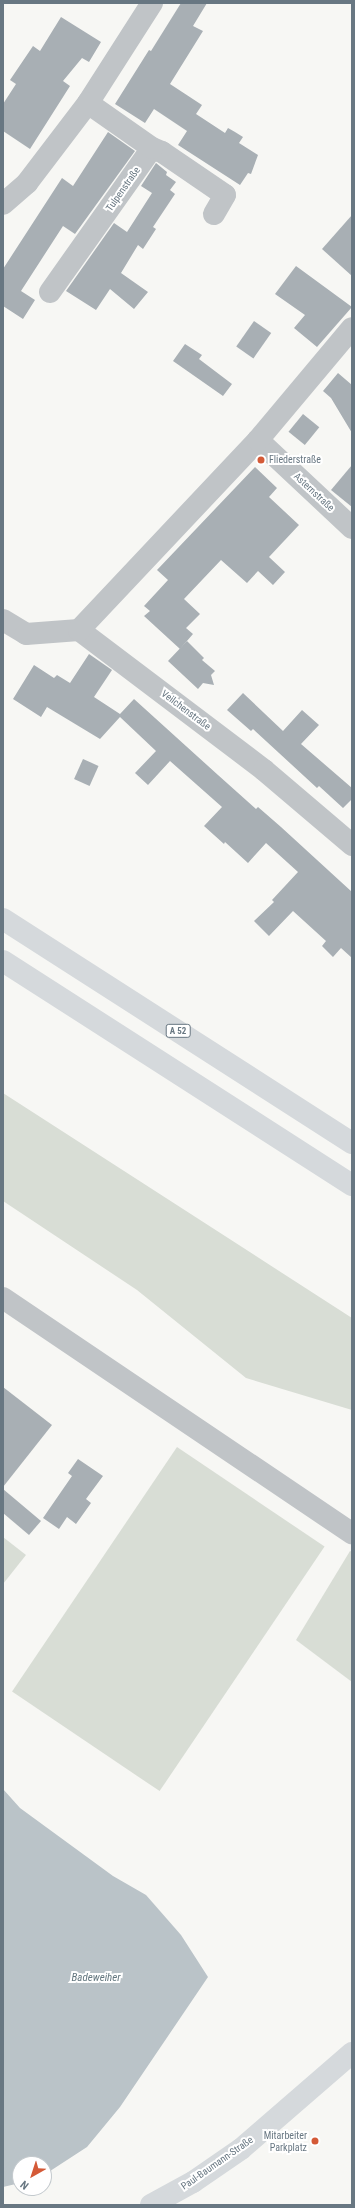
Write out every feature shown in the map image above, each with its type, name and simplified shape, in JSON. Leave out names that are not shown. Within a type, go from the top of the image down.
[{"type":"main road","name":"A 52","points":[[3,919],[352,1143]]},
{"type":"main road","points":[[3,961],[352,1185]]},
{"type":"main road","name":"Paul-Baumann-Straße","points":[[151,2205],[193,2182],[241,2149],[352,2053]]},
{"type":"street","points":[[3,204],[27,183],[88,103],[152,3]]},
{"type":"street","points":[[88,103],[152,148],[162,152],[225,195],[214,214]]},
{"type":"street","name":"Tulpenstraße","points":[[50,292],[152,148]]},
{"type":"street","points":[[3,620],[26,634],[79,630],[258,440],[352,328]]},
{"type":"street","name":"Asternstraße","points":[[258,440],[352,528]]},
{"type":"street","name":"Veilchenstraße","points":[[79,630],[264,770],[352,845]]},
{"type":"street","points":[[3,1298],[352,1533]]},
{"type":"shaded area","points":[[3,1093],[352,1318],[352,1410],[246,1378],[137,1290],[3,1201]]},
{"type":"shaded area","points":[[177,1447],[325,1547],[160,1791],[12,1692]]},
{"type":"shaded area","points":[[3,1537],[26,1555],[3,1584]]},
{"type":"shaded area","points":[[350,1551],[352,1552],[352,1682],[296,1640]]},
{"type":"water","name":"Badeweiher","points":[[3,1789],[20,1808],[113,1876],[146,1895],[181,1935],[208,1977],[120,2107],[87,2147],[52,2170],[52,2156],[12,2156],[12,2185],[3,2187]]},
{"type":"building","points":[[181,3],[207,3],[193,26],[203,31],[170,84],[202,105],[196,114],[225,133],[228,128],[243,137],[239,143],[258,155],[251,174],[248,173],[240,185],[178,145],[187,131],[154,109],[145,123],[115,104]]},
{"type":"building","points":[[61,17],[101,42],[89,62],[82,58],[63,81],[70,86],[30,149],[3,131],[3,104],[16,84],[10,80],[33,46],[40,51]]},
{"type":"building","points":[[108,132],[135,151],[75,234],[63,226],[21,291],[35,300],[23,319],[3,306],[3,269],[62,178],[73,186]]},
{"type":"building","points":[[156,163],[167,172],[166,175],[176,182],[170,190],[175,194],[153,227],[156,229],[143,249],[138,245],[121,273],[148,292],[134,309],[110,289],[96,310],[66,291],[114,223],[127,232],[152,193],[141,186]]},
{"type":"building","points":[[352,215],[352,276],[322,249]]},
{"type":"building","points":[[296,266],[352,307],[317,347],[294,328],[305,315],[275,294]]},
{"type":"building","points":[[254,321],[271,333],[253,358],[236,346]]},
{"type":"building","points":[[185,344],[202,355],[199,359],[232,384],[223,396],[173,361]]},
{"type":"building","points":[[338,373],[352,385],[352,433],[331,398],[323,391]]},
{"type":"building","points":[[303,414],[319,427],[305,445],[289,432]]},
{"type":"building","points":[[352,465],[352,507],[331,490]]},
{"type":"building","points":[[255,467],[277,488],[269,497],[299,525],[269,557],[285,572],[273,585],[258,571],[247,583],[221,560],[184,599],[200,614],[186,628],[193,634],[180,649],[144,616],[150,611],[144,606],[168,580],[157,570]]},
{"type":"building","points":[[187,641],[204,658],[202,660],[215,671],[211,675],[214,685],[203,683],[198,689],[168,661]]},
{"type":"building","points":[[89,654],[112,670],[94,697],[120,714],[134,699],[256,809],[258,807],[281,827],[352,892],[352,958],[341,948],[333,957],[322,946],[326,941],[293,911],[269,936],[254,921],[274,902],[272,900],[298,872],[266,843],[248,863],[225,842],[224,844],[204,826],[222,807],[170,761],[148,785],[135,773],[156,751],[120,717],[100,739],[47,707],[41,717],[13,699],[34,665],[54,678],[57,675],[70,683]]},
{"type":"building","points":[[243,693],[283,731],[302,710],[319,725],[301,744],[352,788],[352,799],[343,808],[319,786],[317,788],[253,729],[251,731],[227,710]]},
{"type":"building","points":[[83,759],[99,766],[90,786],[74,779]]},
{"type":"building","points":[[3,1387],[52,1425],[3,1487]]},
{"type":"building","points":[[78,1459],[103,1476],[86,1499],[91,1503],[76,1524],[67,1517],[59,1529],[43,1518],[72,1476],[68,1473]]},
{"type":"building","points":[[3,1489],[41,1521],[29,1535],[3,1513]]},
{"type":"place","name":"Fliederstraße","points":[[261,460]]},
{"type":"place","name":"Mitarbeiter Parkplatz","points":[[315,2141]]}]
